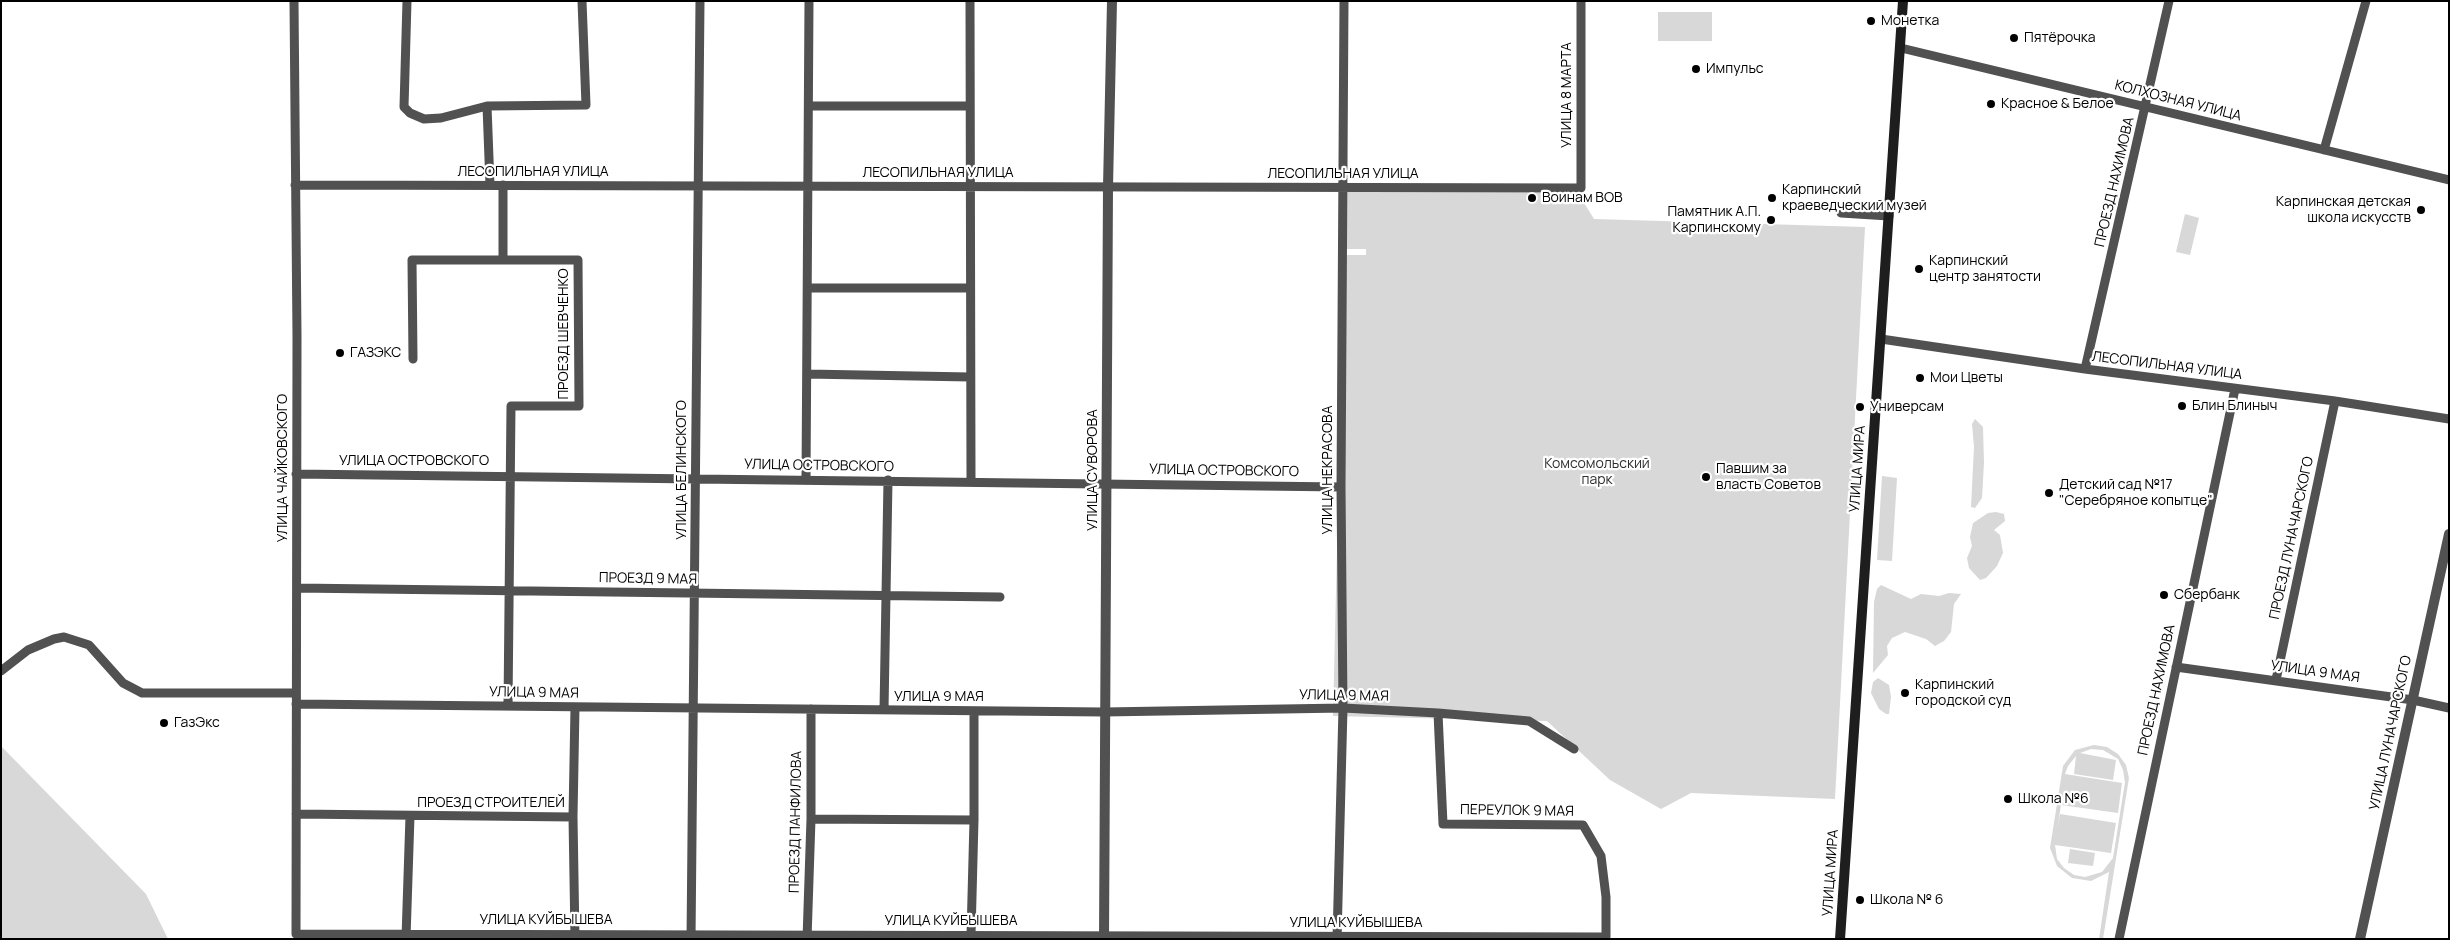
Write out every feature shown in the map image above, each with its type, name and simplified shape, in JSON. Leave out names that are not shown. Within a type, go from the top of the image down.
[{"type":"main road","name":"УЛИЦА МИРА","points":[[1840,939],[1903,1]]},
{"type":"street","name":"УЛИЦА ЧАЙКОВСКОГО","points":[[294,1],[297,588],[295,693],[296,934]]},
{"type":"street","points":[[407,1],[404,107],[410,113],[424,119],[441,118],[487,106],[586,105],[582,1]]},
{"type":"street","name":"УЛИЦА БЕЛИНСКОГО","points":[[691,937],[700,1]]},
{"type":"street","points":[[806,480],[810,1]]},
{"type":"street","points":[[970,1],[971,482]]},
{"type":"street","name":"УЛИЦА СУВОРОВА","points":[[1104,937],[1108,187],[1112,1]]},
{"type":"street","name":"УЛИЦА НЕКРАСОВА","points":[[1337,938],[1343,708],[1341,486],[1344,1]]},
{"type":"street","name":"УЛИЦА 8 МАРТА","points":[[1581,1],[1581,188]]},
{"type":"street","name":"ПРОЕЗД НАХИМОВА","points":[[2085,369],[2169,1]]},
{"type":"street","points":[[2324,150],[2366,1]]},
{"type":"street","name":"КОЛХОЗНАЯ УЛИЦА","points":[[1901,48],[2449,180]]},
{"type":"street","points":[[487,106],[490,185]]},
{"type":"street","points":[[809,106],[970,106]]},
{"type":"street","name":"ЛЕСОПИЛЬНАЯ УЛИЦА","points":[[295,185],[1581,188]]},
{"type":"street","points":[[503,185],[503,260]]},
{"type":"street","points":[[1841,213],[1889,216]]},
{"type":"street","name":"ПРОЕЗД ШЕВЧЕНКО","points":[[413,359],[412,260],[578,260],[579,406],[511,406],[511,476]]},
{"type":"street","points":[[808,288],[970,288]]},
{"type":"street","name":"ЛЕСОПИЛЬНАЯ УЛИЦА","points":[[1881,339],[2085,369],[2335,401],[2449,419]]},
{"type":"street","points":[[807,374],[970,377]]},
{"type":"street","name":"ПРОЕЗД НАХИМОВА","points":[[2119,939],[2235,389]]},
{"type":"street","name":"ПРОЕЗД ЛУНАЧАРСКОГО","points":[[2276,680],[2335,401]]},
{"type":"street","name":"УЛИЦА ОСТРОВСКОГО","points":[[296,474],[1341,486]]},
{"type":"street","points":[[508,706],[511,476]]},
{"type":"street","points":[[884,710],[888,480]]},
{"type":"street","name":"УЛИЦА ЛУНАЧАРСКОГО","points":[[2360,939],[2449,534]]},
{"type":"street","name":"ПРОЕЗД 9 МАЯ","points":[[297,588],[1000,597]]},
{"type":"street","points":[[1,671],[28,650],[54,639],[64,638],[89,645],[123,683],[142,693],[295,693]]},
{"type":"street","name":"УЛИЦА 9 МАЯ","points":[[2176,666],[2412,700],[2449,708]]},
{"type":"street","name":"УЛИЦА 9 МАЯ","points":[[296,704],[1104,712],[1343,708],[1438,713],[1529,721],[1574,749]]},
{"type":"street","name":"ПРОЕЗД СТРОИТЕЛЕЙ","points":[[575,707],[572,817],[575,936]]},
{"type":"street","name":"ПРОЕЗД ПАНФИЛОВА","points":[[807,937],[811,820],[811,709]]},
{"type":"street","points":[[971,935],[974,711]]},
{"type":"street","name":"ПЕРЕУЛОК 9 МАЯ","points":[[1438,713],[1443,824],[1583,825],[1601,856],[1606,897],[1606,937]]},
{"type":"street","name":"ПРОЕЗД СТРОИТЕЛЕЙ","points":[[296,814],[572,817]]},
{"type":"street","name":"ПРОЕЗД СТРОИТЕЛЕЙ","points":[[406,936],[410,816]]},
{"type":"street","points":[[811,820],[974,820]]},
{"type":"street","name":"УЛИЦА КУЙБЫШЕВА","points":[[296,934],[691,937],[971,935],[988,937],[1606,937]]},
{"type":"green space","points":[[1658,12],[1712,12],[1712,41],[1658,41]]},
{"type":"green space","name":"Комсомольский парк","points":[[1347,188],[1578,193],[1594,219],[1865,227],[1835,799],[1691,793],[1661,809],[1610,780],[1547,721],[1333,716],[1344,255],[1366,255],[1366,249],[1346,249]]},
{"type":"green space","points":[[2185,214],[2199,218],[2190,255],[2176,252]]},
{"type":"green space","points":[[1975,419],[1983,427],[1984,463],[1982,498],[1975,508],[1971,507],[1974,447],[1972,424]]},
{"type":"green space","points":[[1882,476],[1897,478],[1892,561],[1877,560]]},
{"type":"green space","points":[[1988,513],[2004,514],[2005,521],[1994,530],[2000,535],[2003,553],[1997,566],[1986,578],[1980,580],[1969,568],[1967,558],[1972,546],[1970,537],[1973,523]]},
{"type":"green space","points":[[1881,585],[1911,599],[1921,594],[1939,596],[1949,593],[1961,594],[1954,604],[1951,632],[1944,641],[1935,646],[1926,639],[1905,632],[1892,638],[1887,646],[1888,655],[1873,673],[1874,602],[1877,589]]},
{"type":"green space","points":[[1878,678],[1889,685],[1891,697],[1889,714],[1879,709],[1871,693],[1873,682]]},
{"type":"green space","points":[[2094,745],[2107,747],[2118,754],[2126,765],[2129,778],[2103,939],[2099,939],[2109,872],[2091,881],[2072,878],[2057,866],[2050,848],[2063,766],[2075,750]],"holes":[[[2091,749],[2103,750],[2118,759],[2123,770],[2125,782],[2113,858],[2102,872],[2085,877],[2074,875],[2064,868],[2057,859],[2055,845],[2111,853],[2116,823],[2060,814],[2057,830],[2061,805],[2118,813],[2122,783],[2065,774],[2068,766],[2076,756],[2074,774],[2113,780],[2116,760],[2080,753]]]},
{"type":"green space","points":[[1,746],[146,894],[168,939],[1,939]]},
{"type":"green space","points":[[2070,849],[2095,853],[2093,866],[2068,863]]},
{"type":"place","name":"Монетка","points":[[1871,21]]},
{"type":"place","name":"Пятёрочка","points":[[2014,38]]},
{"type":"place","name":"Импульс","points":[[1696,69]]},
{"type":"place","name":"Красное & Белое","points":[[1991,104]]},
{"type":"place","name":"Воинам ВОВ","points":[[1532,198]]},
{"type":"place","name":"Карпинский краеведческий музей","points":[[1772,198]]},
{"type":"place","name":"Карпинская детская школа искусств","points":[[2421,210]]},
{"type":"place","name":"Памятник А.П. Карпинскому","points":[[1771,220]]},
{"type":"place","name":"Карпинский центр занятости","points":[[1919,269]]},
{"type":"place","name":"ГАЗЭКС","points":[[340,353]]},
{"type":"place","name":"Мои Цветы","points":[[1920,378]]},
{"type":"place","name":"Блин Блиныч","points":[[2182,406]]},
{"type":"place","name":"Универсам","points":[[1860,407]]},
{"type":"place","name":"Павшим за власть Советов","points":[[1706,477]]},
{"type":"place","name":"Детский сад №17 \"Серебряное копытце\"","points":[[2049,493]]},
{"type":"place","name":"Сбербанк","points":[[2164,595]]},
{"type":"place","name":"Карпинский городской суд","points":[[1905,693]]},
{"type":"place","name":"ГазЭкс","points":[[164,723]]},
{"type":"place","name":"Школа №6","points":[[2008,799]]},
{"type":"place","name":"Школа № 6","points":[[1860,900]]}]
